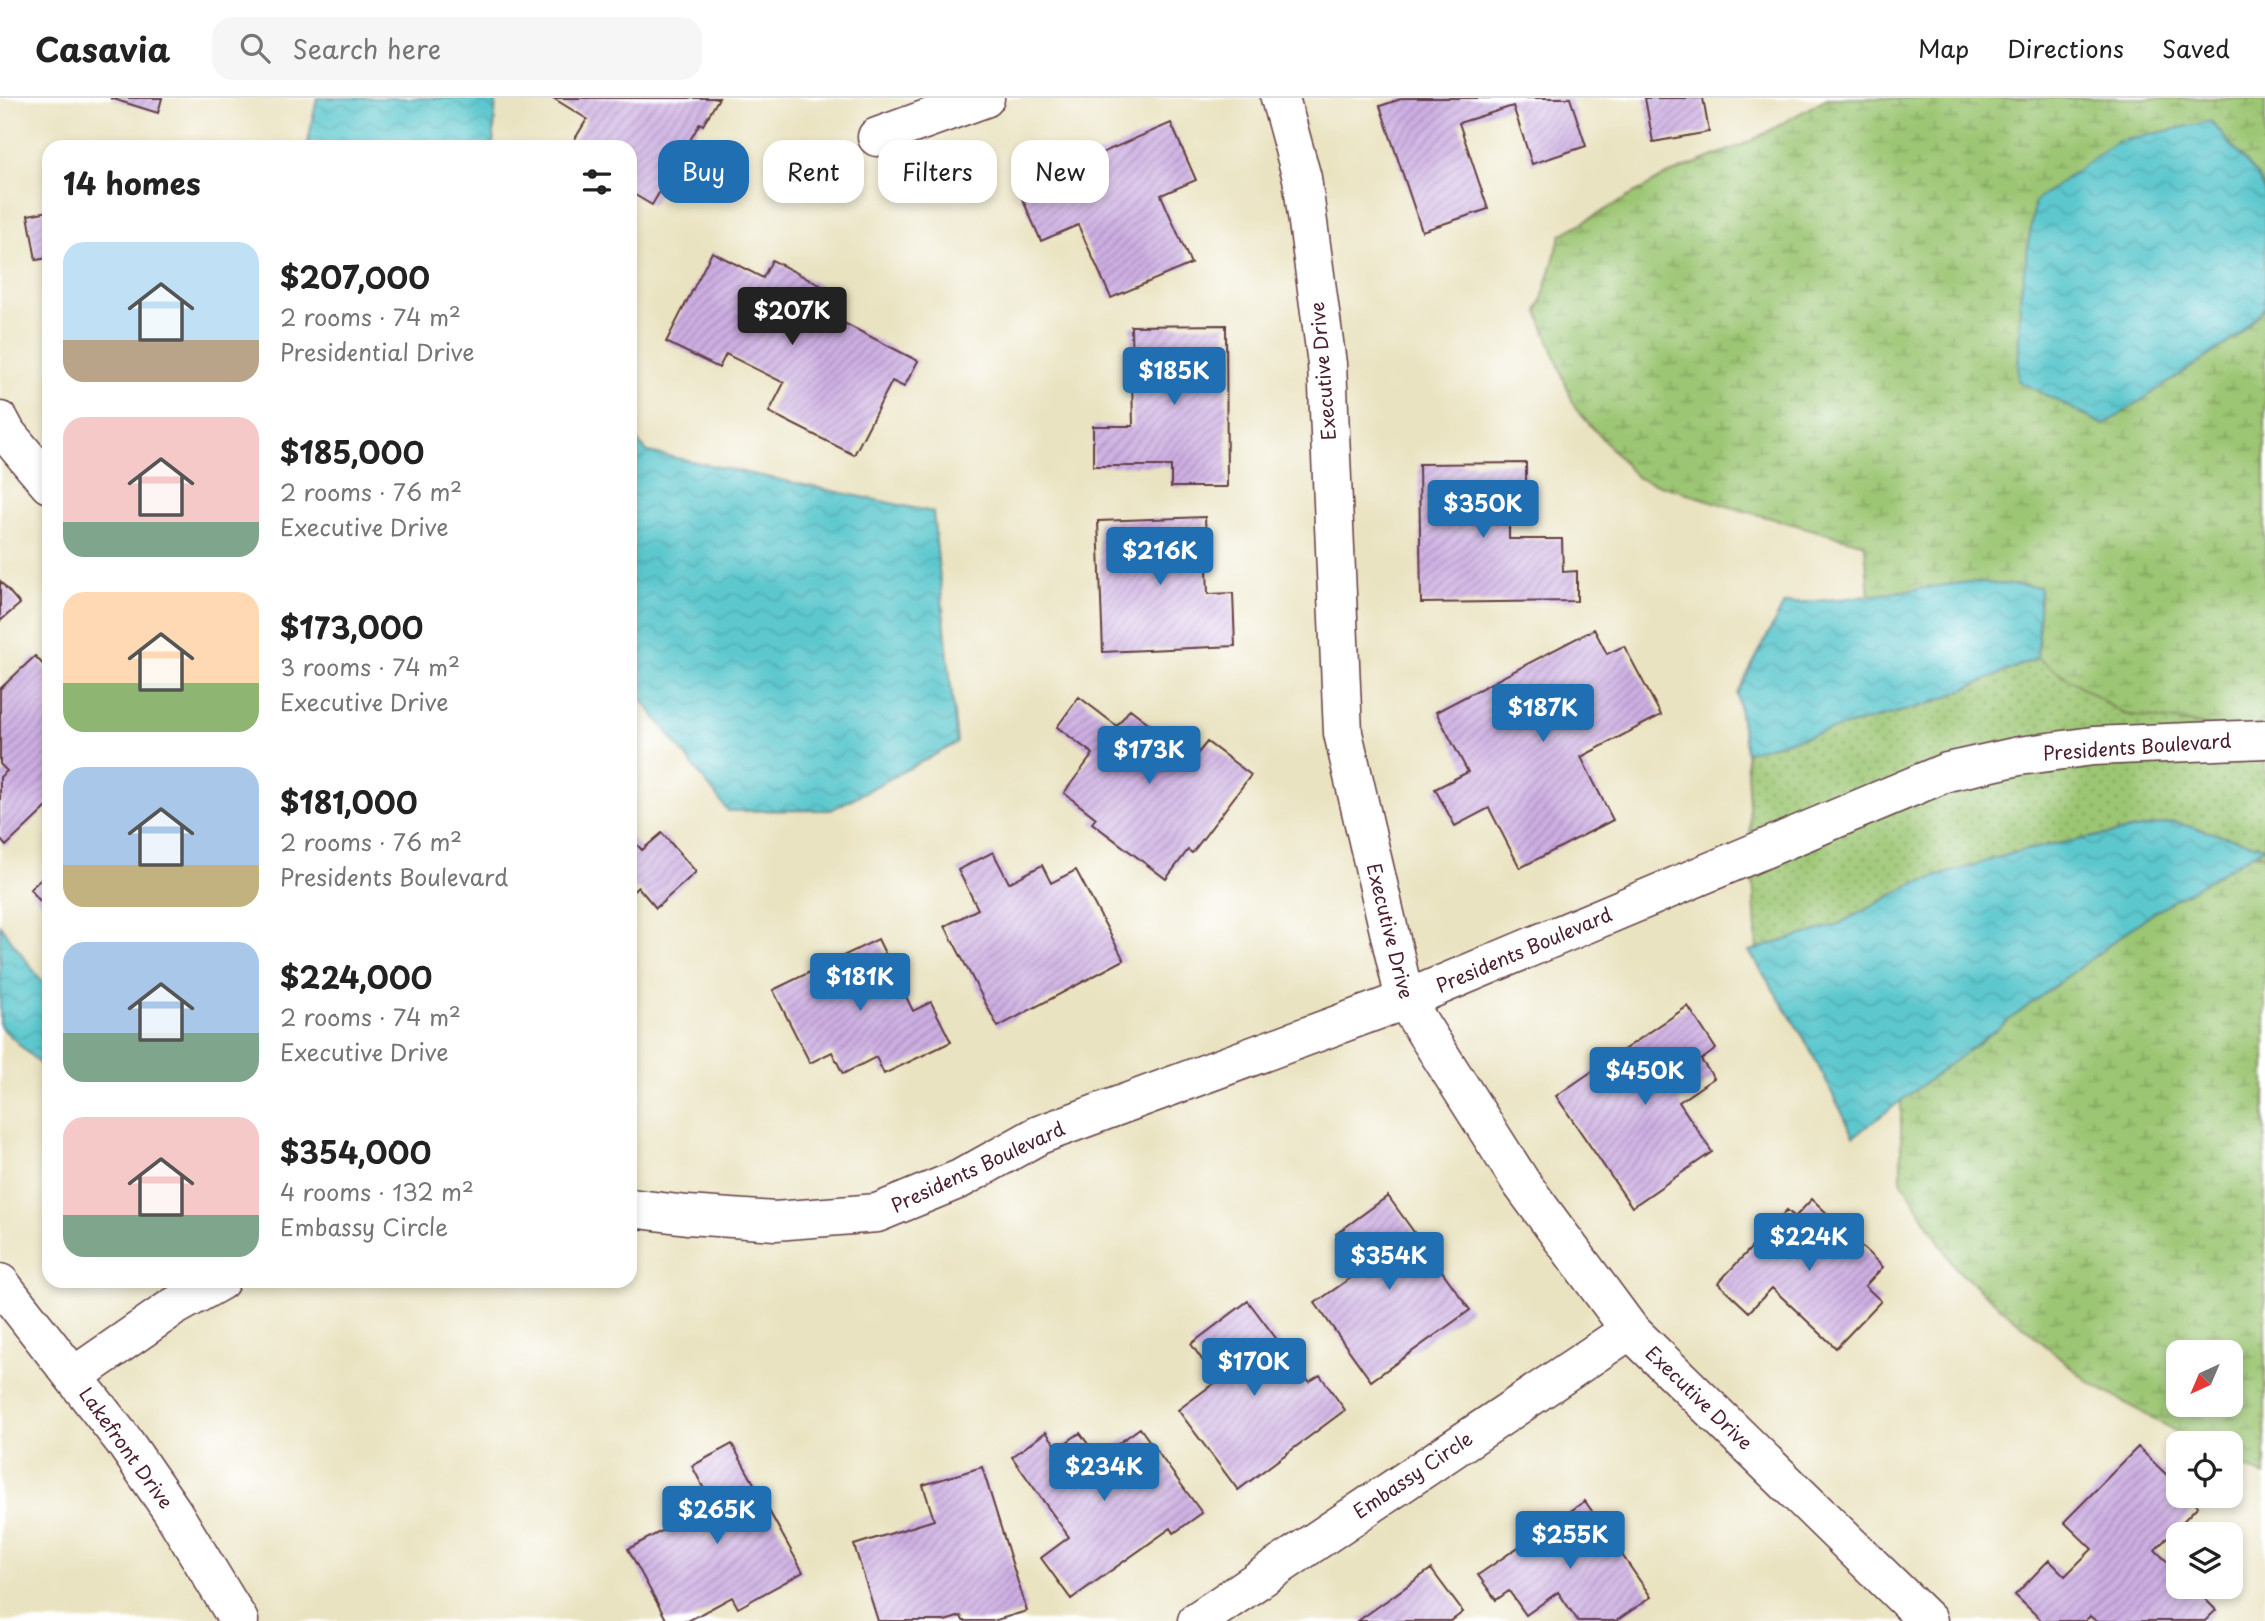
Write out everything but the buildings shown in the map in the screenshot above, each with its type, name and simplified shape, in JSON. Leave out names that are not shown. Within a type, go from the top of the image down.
[{"type":"street","points":[[877,137],[985,98]]},
{"type":"street","name":"Executive Drive","points":[[1280,98],[1302,178],[1327,364],[1343,733],[1405,1000],[1522,1184],[1630,1330],[1928,1621]]},
{"type":"street","points":[[0,421],[7,434],[42,476]]},
{"type":"street","name":"Presidents Boulevard","points":[[637,1209],[687,1216],[775,1221],[877,1213],[960,1180],[1039,1135],[1405,1000],[1947,772],[2019,756],[2092,746],[2265,739]]},
{"type":"street","name":"Lakefront Drive","points":[[0,1283],[122,1440],[172,1511],[239,1621]]},
{"type":"street","points":[[74,1376],[172,1308],[208,1288]]},
{"type":"street","name":"Embassy Circle","points":[[1198,1621],[1630,1330]]},
{"type":"green space","points":[[1827,98],[2265,98],[2265,193],[2259,178],[2234,339],[2265,307],[2265,719],[2246,731],[2123,714],[2037,658],[2040,587],[1969,582],[1869,596],[1865,544],[1637,478],[1575,408],[1538,312],[1561,235],[1667,175],[1749,142]]},
{"type":"green space","points":[[2037,658],[2123,714],[2246,731],[2265,719],[2265,855],[2252,854],[2264,847],[2173,822],[2020,851],[1913,884],[1837,925],[1757,949],[1746,752],[1930,704]]},
{"type":"green space","points":[[2252,854],[2265,855],[2265,1476],[2243,1467],[2243,1431],[2175,1431],[2090,1383],[1956,1269],[1901,1180],[1901,1100],[2152,913]]},
{"type":"water","points":[[317,98],[496,98],[493,140],[308,140]]},
{"type":"water","points":[[2211,121],[2259,178],[2265,193],[2265,307],[2234,339],[2104,425],[2018,381],[2020,298],[2035,201],[2116,142]]},
{"type":"water","points":[[637,441],[648,452],[933,512],[957,743],[831,810],[728,811],[637,693]]},
{"type":"water","points":[[1969,582],[2040,587],[2037,658],[1930,704],[1746,752],[1737,694],[1784,604]]},
{"type":"water","points":[[2173,822],[2265,847],[2152,913],[1854,1136],[1805,1040],[1749,951],[1837,925],[1913,884],[2020,851]]},
{"type":"water","points":[[0,925],[42,982],[42,1066],[0,1026]]}]
